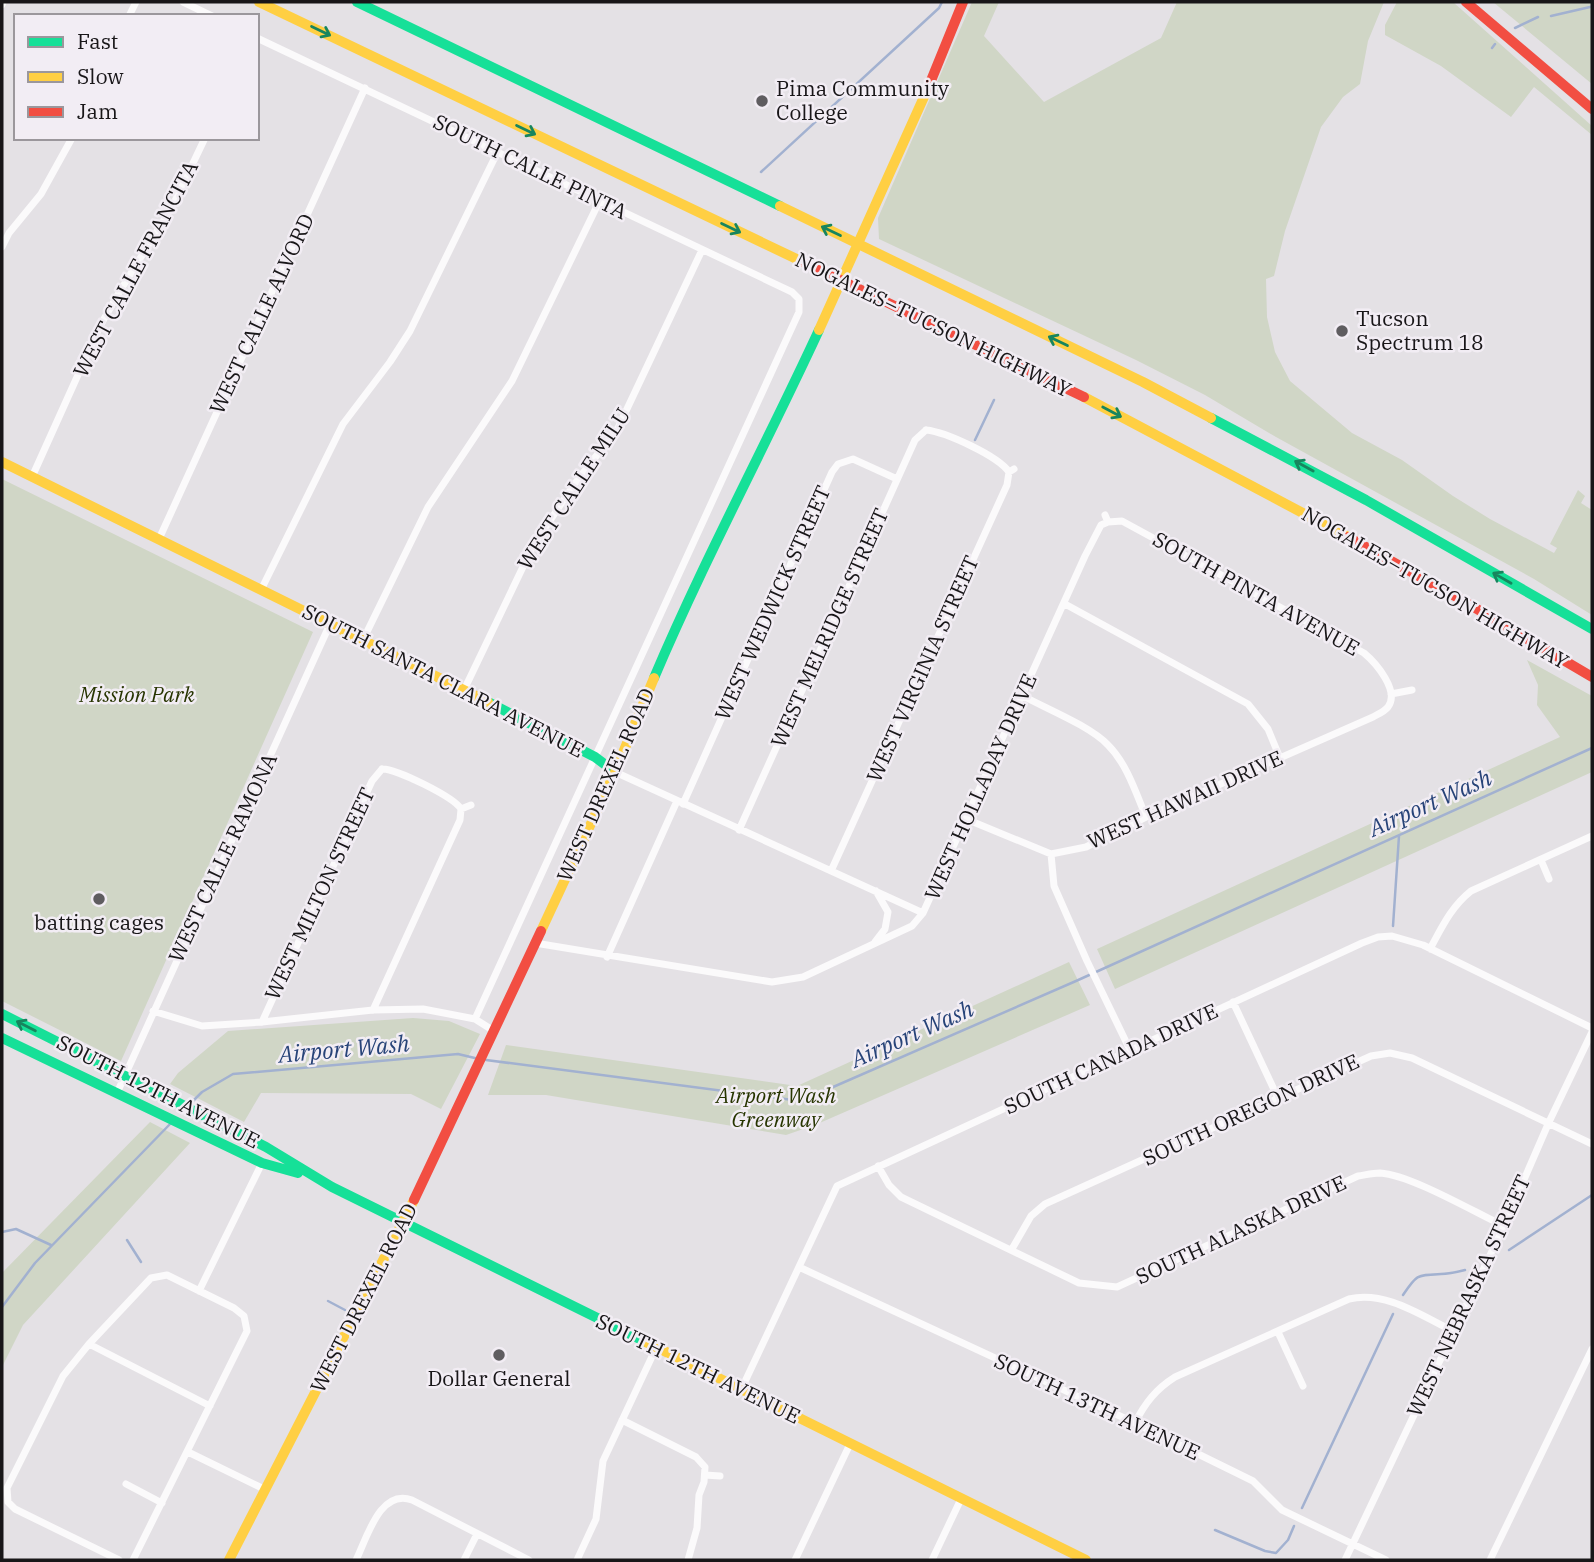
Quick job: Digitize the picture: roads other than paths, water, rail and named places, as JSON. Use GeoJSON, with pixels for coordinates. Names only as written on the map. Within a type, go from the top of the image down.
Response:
{"type":"FeatureCollection","features":[{"type":"Feature","properties":{"kind":"main road","name":"NOGALES–TUCSON HIGHWAY"},"geometry":{"type":"LineString","coordinates":[[259,2],[1090,400],[1307,514],[1460,599],[1592,677]]}},
{"type":"Feature","properties":{"kind":"main road","name":"NOGALES–TUCSON HIGHWAY"},"geometry":{"type":"LineString","coordinates":[[357,2],[1143,382],[1366,500],[1592,629]]}},
{"type":"Feature","properties":{"kind":"main road","name":"WEST DREXEL ROAD"},"geometry":{"type":"LineString","coordinates":[[229,1560],[403,1223],[476,1072],[615,772],[681,614],[781,413],[871,218],[921,106],[963,2]]}},
{"type":"Feature","properties":{"kind":"main road"},"geometry":{"type":"LineString","coordinates":[[1466,2],[1592,109]]}},
{"type":"Feature","properties":{"kind":"main road","name":"SOUTH SANTA CLARA AVENUE"},"geometry":{"type":"LineString","coordinates":[[2,462],[464,690],[594,757],[615,772]]}},
{"type":"Feature","properties":{"kind":"main road","name":"SOUTH 12TH AVENUE"},"geometry":{"type":"LineString","coordinates":[[2,1014],[266,1147],[311,1176],[403,1223],[961,1499],[1071,1557],[1086,1560]]}},
{"type":"Feature","properties":{"kind":"main road","name":"SOUTH 12TH AVENUE"},"geometry":{"type":"LineString","coordinates":[[2,1038],[262,1163],[311,1176]]}},
{"type":"Feature","properties":{"kind":"street"},"geometry":{"type":"LineString","coordinates":[[183,2],[208,14]]}},
{"type":"Feature","properties":{"kind":"street","name":"SOUTH CALLE PINTA"},"geometry":{"type":"LineString","coordinates":[[259,39],[792,292],[799,299]]}},
{"type":"Feature","properties":{"kind":"street","name":"WEST CALLE ALVORD"},"geometry":{"type":"LineString","coordinates":[[159,539],[365,88]]}},
{"type":"Feature","properties":{"kind":"street"},"geometry":{"type":"LineString","coordinates":[[2,247],[9,233],[40,194],[71,140]]}},
{"type":"Feature","properties":{"kind":"street","name":"WEST CALLE FRANCITA"},"geometry":{"type":"LineString","coordinates":[[32,477],[100,326],[173,205],[204,140]]}},
{"type":"Feature","properties":{"kind":"street"},"geometry":{"type":"LineString","coordinates":[[261,590],[343,424],[410,331],[498,151]]}},
{"type":"Feature","properties":{"kind":"street"},"geometry":{"type":"LineString","coordinates":[[363,640],[428,506],[512,381],[600,200]]}},
{"type":"Feature","properties":{"kind":"street","name":"WEST CALLE MILU"},"geometry":{"type":"LineString","coordinates":[[464,690],[533,546],[573,486],[618,428],[702,250]]}},
{"type":"Feature","properties":{"kind":"street","name":"WEST DREXEL ROAD"},"geometry":{"type":"LineString","coordinates":[[475,1019],[799,312],[799,299]]}},
{"type":"Feature","properties":{"kind":"street","name":"WEST VIRGINIA STREET"},"geometry":{"type":"LineString","coordinates":[[831,871],[1012,471],[1000,461],[925,426]]}},
{"type":"Feature","properties":{"kind":"street","name":"WEST MELRIDGE STREET"},"geometry":{"type":"LineString","coordinates":[[739,830],[915,440],[925,426]]}},
{"type":"Feature","properties":{"kind":"street"},"geometry":{"type":"LineString","coordinates":[[841,450],[844,460],[853,458],[898,479]]}},
{"type":"Feature","properties":{"kind":"street","name":"WEST WEDWICK STREET"},"geometry":{"type":"LineString","coordinates":[[607,957],[832,472],[844,460]]}},
{"type":"Feature","properties":{"kind":"street","name":"WEST HOLLADAY DRIVE"},"geometry":{"type":"LineString","coordinates":[[534,943],[772,982],[803,977],[905,930],[923,913],[1097,532],[1107,518]]}},
{"type":"Feature","properties":{"kind":"street","name":"SOUTH PINTA AVENUE"},"geometry":{"type":"LineString","coordinates":[[1107,518],[1122,521],[1364,653],[1385,679],[1391,695]]}},
{"type":"Feature","properties":{"kind":"street"},"geometry":{"type":"LineString","coordinates":[[1065,604],[1248,704],[1268,729],[1280,758]]}},
{"type":"Feature","properties":{"kind":"street","name":"WEST CALLE RAMONA"},"geometry":{"type":"LineString","coordinates":[[117,1093],[330,624]]}},
{"type":"Feature","properties":{"kind":"street"},"geometry":{"type":"LineString","coordinates":[[1391,695],[1412,690]]}},
{"type":"Feature","properties":{"kind":"street","name":"WEST HAWAII DRIVE"},"geometry":{"type":"LineString","coordinates":[[1051,854],[1086,847],[1146,817],[1383,712],[1389,706],[1391,695]]}},
{"type":"Feature","properties":{"kind":"street"},"geometry":{"type":"LineString","coordinates":[[1023,696],[1095,734],[1108,744],[1125,770],[1146,817]]}},
{"type":"Feature","properties":{"kind":"street"},"geometry":{"type":"LineString","coordinates":[[373,1010],[460,820],[461,809],[453,800],[390,769],[382,769],[379,760]]}},
{"type":"Feature","properties":{"kind":"street","name":"WEST MILTON STREET"},"geometry":{"type":"LineString","coordinates":[[262,1022],[375,775],[382,769]]}},
{"type":"Feature","properties":{"kind":"street","name":"SOUTH SANTA CLARA AVENUE"},"geometry":{"type":"LineString","coordinates":[[615,772],[923,913]]}},
{"type":"Feature","properties":{"kind":"street"},"geometry":{"type":"LineString","coordinates":[[461,809],[471,804]]}},
{"type":"Feature","properties":{"kind":"street"},"geometry":{"type":"LineString","coordinates":[[966,819],[1051,854],[1055,886],[1130,1050]]}},
{"type":"Feature","properties":{"kind":"street"},"geometry":{"type":"LineString","coordinates":[[1430,949],[1450,912],[1458,901],[1471,891],[1592,836]]}},
{"type":"Feature","properties":{"kind":"street"},"geometry":{"type":"LineString","coordinates":[[1541,860],[1549,878]]}},
{"type":"Feature","properties":{"kind":"street"},"geometry":{"type":"LineString","coordinates":[[873,945],[885,929],[888,912],[876,891]]}},
{"type":"Feature","properties":{"kind":"street","name":"SOUTH CANADA DRIVE"},"geometry":{"type":"LineString","coordinates":[[741,1390],[836,1186],[1378,937],[1392,936],[1430,949],[1592,1030]]}},
{"type":"Feature","properties":{"kind":"street"},"geometry":{"type":"LineString","coordinates":[[1233,1002],[1278,1098]]}},
{"type":"Feature","properties":{"kind":"street"},"geometry":{"type":"LineString","coordinates":[[153,1011],[202,1026],[373,1010],[423,1009],[475,1019],[494,1031]]}},
{"type":"Feature","properties":{"kind":"street","name":"WEST NEBRASKA STREET"},"geometry":{"type":"LineString","coordinates":[[1345,1560],[1504,1226],[1592,1030]]}},
{"type":"Feature","properties":{"kind":"street","name":"SOUTH OREGON DRIVE"},"geometry":{"type":"LineString","coordinates":[[1012,1249],[1031,1216],[1045,1204],[1371,1056],[1390,1053],[1412,1058],[1592,1144]]}},
{"type":"Feature","properties":{"kind":"street"},"geometry":{"type":"LineString","coordinates":[[199,1291],[262,1163]]}},
{"type":"Feature","properties":{"kind":"street","name":"SOUTH ALASKA DRIVE"},"geometry":{"type":"LineString","coordinates":[[878,1166],[889,1185],[901,1197],[1079,1283],[1117,1287],[1358,1177],[1380,1173],[1405,1179],[1504,1226]]}},
{"type":"Feature","properties":{"kind":"street","name":"SOUTH 13TH AVENUE"},"geometry":{"type":"LineString","coordinates":[[799,1267],[1135,1423],[1253,1481],[1282,1510],[1386,1560]]}},
{"type":"Feature","properties":{"kind":"street"},"geometry":{"type":"LineString","coordinates":[[119,1560],[15,1508],[6,1498],[10,1479],[63,1376],[151,1278],[167,1275],[234,1308],[250,1323],[246,1336],[133,1560]]}},
{"type":"Feature","properties":{"kind":"street"},"geometry":{"type":"LineString","coordinates":[[1135,1423],[1145,1403],[1175,1377],[1349,1299],[1367,1296],[1393,1303],[1454,1331]]}},
{"type":"Feature","properties":{"kind":"street"},"geometry":{"type":"LineString","coordinates":[[1278,1332],[1303,1386]]}},
{"type":"Feature","properties":{"kind":"street"},"geometry":{"type":"LineString","coordinates":[[89,1344],[210,1406]]}},
{"type":"Feature","properties":{"kind":"street"},"geometry":{"type":"LineString","coordinates":[[578,1560],[596,1519],[603,1461],[656,1348]]}},
{"type":"Feature","properties":{"kind":"street"},"geometry":{"type":"LineString","coordinates":[[1490,1560],[1592,1349]]}},
{"type":"Feature","properties":{"kind":"street"},"geometry":{"type":"LineString","coordinates":[[622,1420],[696,1457],[705,1471],[720,1476]]}},
{"type":"Feature","properties":{"kind":"street"},"geometry":{"type":"LineString","coordinates":[[795,1560],[850,1444]]}},
{"type":"Feature","properties":{"kind":"street"},"geometry":{"type":"LineString","coordinates":[[188,1452],[266,1490]]}},
{"type":"Feature","properties":{"kind":"street"},"geometry":{"type":"LineString","coordinates":[[688,1560],[694,1545],[699,1495],[705,1471]]}},
{"type":"Feature","properties":{"kind":"street"},"geometry":{"type":"LineString","coordinates":[[126,1484],[162,1503]]}},
{"type":"Feature","properties":{"kind":"street"},"geometry":{"type":"LineString","coordinates":[[356,1560],[382,1508],[393,1496],[412,1500],[529,1560]]}},
{"type":"Feature","properties":{"kind":"street"},"geometry":{"type":"LineString","coordinates":[[932,1560],[961,1499]]}},
{"type":"Feature","properties":{"kind":"street"},"geometry":{"type":"LineString","coordinates":[[464,1560],[477,1534]]}},
{"type":"Feature","properties":{"kind":"waterway"},"geometry":{"type":"LineString","coordinates":[[761,172],[939,8],[942,2]]}},
{"type":"Feature","properties":{"kind":"waterway"},"geometry":{"type":"LineString","coordinates":[[1551,16],[1590,7]]}},
{"type":"Feature","properties":{"kind":"waterway"},"geometry":{"type":"LineString","coordinates":[[1515,28],[1538,17]]}},
{"type":"Feature","properties":{"kind":"waterway"},"geometry":{"type":"LineString","coordinates":[[1492,48],[1495,44]]}},
{"type":"Feature","properties":{"kind":"waterway"},"geometry":{"type":"LineString","coordinates":[[975,440],[994,400]]}},
{"type":"Feature","properties":{"kind":"waterway","name":"Airport Wash"},"geometry":{"type":"LineString","coordinates":[[486,1060],[801,1101],[1076,981],[1592,748]]}},
{"type":"Feature","properties":{"kind":"waterway"},"geometry":{"type":"LineString","coordinates":[[1393,926],[1399,836]]}},
{"type":"Feature","properties":{"kind":"waterway","name":"Airport Wash"},"geometry":{"type":"LineString","coordinates":[[189,1105],[202,1092],[233,1074],[458,1054],[479,1059]]}},
{"type":"Feature","properties":{"kind":"waterway","name":"Airport Wash"},"geometry":{"type":"LineString","coordinates":[[2,1307],[35,1263],[172,1122]]}},
{"type":"Feature","properties":{"kind":"waterway"},"geometry":{"type":"LineString","coordinates":[[1509,1250],[1592,1195]]}},
{"type":"Feature","properties":{"kind":"waterway"},"geometry":{"type":"LineString","coordinates":[[2,1232],[16,1229],[51,1245]]}},
{"type":"Feature","properties":{"kind":"waterway"},"geometry":{"type":"LineString","coordinates":[[127,1240],[141,1262]]}},
{"type":"Feature","properties":{"kind":"waterway"},"geometry":{"type":"LineString","coordinates":[[1403,1295],[1418,1277],[1465,1270]]}},
{"type":"Feature","properties":{"kind":"waterway"},"geometry":{"type":"LineString","coordinates":[[328,1301],[345,1310]]}},
{"type":"Feature","properties":{"kind":"waterway"},"geometry":{"type":"LineString","coordinates":[[1302,1508],[1393,1314]]}},
{"type":"Feature","properties":{"kind":"waterway"},"geometry":{"type":"LineString","coordinates":[[1215,1530],[1276,1553],[1288,1540],[1294,1526]]}},
{"type":"Feature","properties":{"kind":"place","name":"Pima Community College"},"geometry":{"type":"Point","coordinates":[762,101]}},
{"type":"Feature","properties":{"kind":"place","name":"Tucson Spectrum 18"},"geometry":{"type":"Point","coordinates":[1342,331]}},
{"type":"Feature","properties":{"kind":"place","name":"batting cages"},"geometry":{"type":"Point","coordinates":[99,899]}},
{"type":"Feature","properties":{"kind":"place","name":"Dollar General"},"geometry":{"type":"Point","coordinates":[499,1355]}},
{"type":"Feature","properties":{"kind":"park label","name":"Mission Park"},"geometry":{"type":"Point","coordinates":[137,695]}},
{"type":"Feature","properties":{"kind":"park label","name":"Airport Wash Greenway"},"geometry":{"type":"Point","coordinates":[776,1108]}}]}
